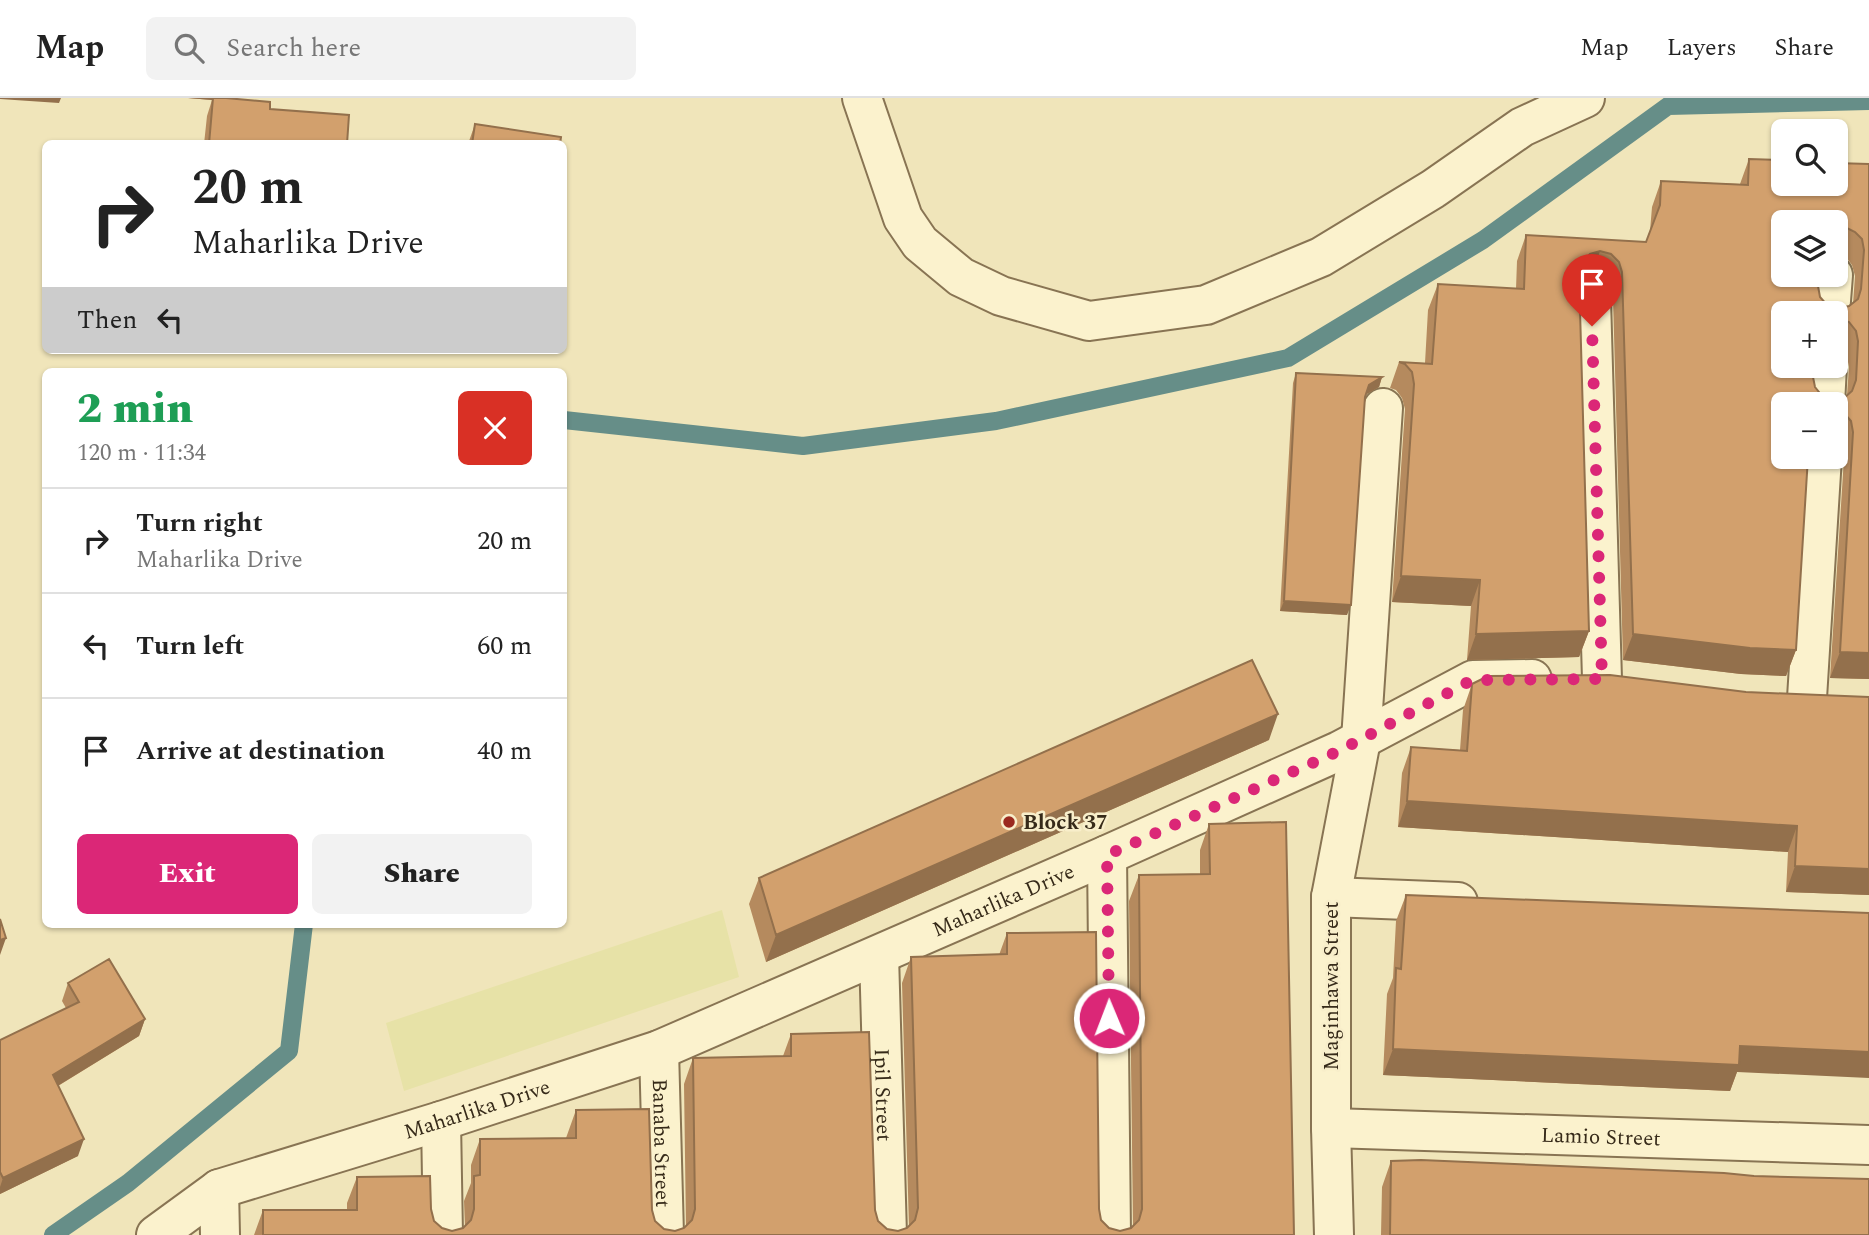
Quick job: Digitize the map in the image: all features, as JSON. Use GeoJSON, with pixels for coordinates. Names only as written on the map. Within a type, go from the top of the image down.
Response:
{"type":"FeatureCollection","features":[{"type":"Feature","properties":{"kind":"street"},"geometry":{"type":"LineString","coordinates":[[862,98],[903,218],[920,243],[961,277],[1002,296],[1089,321],[1206,306],[1321,257],[1433,190],[1522,127],[1585,98]]}},
{"type":"Feature","properties":{"kind":"street","name":"Maharlika Drive"},"geometry":{"type":"LineString","coordinates":[[156,1235],[219,1189],[659,1050],[1107,855],[1361,740],[1472,680],[1616,681],[1591,299]]}},
{"type":"Feature","properties":{"kind":"street","name":"Maginhawa Street"},"geometry":{"type":"LineString","coordinates":[[1334,1235],[1331,897],[1361,740],[1383,408]]}},
{"type":"Feature","properties":{"kind":"street"},"geometry":{"type":"LineString","coordinates":[[1766,697],[1826,699],[1822,469]]}},
{"type":"Feature","properties":{"kind":"street"},"geometry":{"type":"LineString","coordinates":[[1107,855],[1111,1235]]}},
{"type":"Feature","properties":{"kind":"street"},"geometry":{"type":"LineString","coordinates":[[1331,897],[1496,903]]}},
{"type":"Feature","properties":{"kind":"street","name":"Ipil Street"},"geometry":{"type":"LineString","coordinates":[[879,955],[887,1235]]}},
{"type":"Feature","properties":{"kind":"street","name":"Banaba Street"},"geometry":{"type":"LineString","coordinates":[[659,1050],[664,1235]]}},
{"type":"Feature","properties":{"kind":"street"},"geometry":{"type":"LineString","coordinates":[[441,1121],[443,1235]]}},
{"type":"Feature","properties":{"kind":"street","name":"Lamio Street"},"geometry":{"type":"LineString","coordinates":[[1331,1128],[1869,1145]]}},
{"type":"Feature","properties":{"kind":"street"},"geometry":{"type":"LineString","coordinates":[[219,1189],[220,1235]]}},
{"type":"Feature","properties":{"kind":"shaded area"},"geometry":{"type":"Polygon","coordinates":[[[722,910],[739,977],[404,1091],[386,1023],[722,910]]]}},
{"type":"Feature","properties":{"kind":"building"},"geometry":{"type":"Polygon","coordinates":[[[213,98],[270,102],[270,109],[349,115],[347,140],[209,140],[213,98]]]}},
{"type":"Feature","properties":{"kind":"building"},"geometry":{"type":"Polygon","coordinates":[[[475,124],[561,137],[561,140],[473,140],[475,124]]]}},
{"type":"Feature","properties":{"kind":"building"},"geometry":{"type":"Polygon","coordinates":[[[1749,159],[1771,160],[1771,196],[1848,196],[1848,163],[1869,164],[1869,653],[1840,652],[1853,432],[1848,418],[1848,394],[1856,380],[1858,341],[1856,331],[1848,322],[1848,306],[1858,299],[1861,289],[1864,250],[1862,239],[1848,228],[1848,210],[1771,210],[1771,287],[1818,287],[1824,301],[1771,301],[1771,378],[1813,378],[1819,392],[1771,392],[1771,469],[1807,469],[1796,650],[1750,648],[1633,634],[1622,272],[1619,262],[1611,254],[1600,251],[1590,254],[1582,262],[1579,274],[1589,631],[1476,634],[1480,580],[1401,576],[1414,384],[1412,372],[1399,362],[1432,364],[1438,284],[1524,289],[1526,235],[1646,242],[1660,205],[1661,181],[1748,185],[1749,159]]]}},
{"type":"Feature","properties":{"kind":"building"},"geometry":{"type":"Polygon","coordinates":[[[1296,373],[1382,377],[1369,385],[1365,397],[1351,605],[1284,601],[1296,373]]]}},
{"type":"Feature","properties":{"kind":"building","name":"Block 37"},"geometry":{"type":"Polygon","coordinates":[[[1252,660],[1278,714],[776,935],[759,878],[1252,660]]]}},
{"type":"Feature","properties":{"kind":"building"},"geometry":{"type":"Polygon","coordinates":[[[1610,675],[1746,692],[1869,697],[1869,869],[1795,866],[1797,826],[1407,801],[1411,747],[1467,751],[1472,684],[1488,676],[1610,675]]]}},
{"type":"Feature","properties":{"kind":"building"},"geometry":{"type":"Polygon","coordinates":[[[1286,822],[1294,1235],[263,1235],[263,1210],[357,1210],[357,1177],[430,1176],[434,1221],[442,1228],[452,1231],[463,1228],[471,1220],[474,1209],[474,1176],[480,1175],[480,1139],[576,1138],[576,1110],[649,1109],[652,1210],[655,1221],[664,1229],[675,1231],[684,1228],[692,1220],[695,1209],[693,1058],[791,1056],[791,1034],[869,1032],[875,1210],[878,1221],[887,1229],[898,1231],[907,1228],[915,1220],[918,1208],[911,957],[1007,954],[1007,933],[1096,932],[1099,1209],[1101,1220],[1109,1228],[1120,1231],[1131,1228],[1139,1220],[1142,1209],[1139,875],[1210,874],[1209,824],[1286,822]]]}},
{"type":"Feature","properties":{"kind":"building"},"geometry":{"type":"Polygon","coordinates":[[[1406,895],[1869,913],[1869,1052],[1740,1046],[1739,1065],[1393,1049],[1396,968],[1401,969],[1406,895]]]}},
{"type":"Feature","properties":{"kind":"building"},"geometry":{"type":"Polygon","coordinates":[[[0,919],[6,938],[0,940],[0,919]]]}},
{"type":"Feature","properties":{"kind":"building"},"geometry":{"type":"Polygon","coordinates":[[[109,959],[145,1019],[53,1075],[84,1139],[3,1178],[0,1172],[0,1040],[79,1002],[68,983],[109,959]]]}},
{"type":"Feature","properties":{"kind":"building"},"geometry":{"type":"Polygon","coordinates":[[[1421,1160],[1869,1179],[1869,1235],[1390,1235],[1391,1161],[1421,1160]]]}},
{"type":"Feature","properties":{"kind":"waterway"},"geometry":{"type":"LineString","coordinates":[[567,420],[803,446],[996,421],[1288,358],[1483,240],[1668,106],[1869,101]]}},
{"type":"Feature","properties":{"kind":"waterway"},"geometry":{"type":"LineString","coordinates":[[53,1235],[128,1183],[289,1051],[304,928]]}},
{"type":"Feature","properties":{"kind":"place","name":"Block 37"},"geometry":{"type":"Point","coordinates":[1009,822]}},
{"type":"Feature","properties":{"kind":"route"},"geometry":{"type":"LineString","coordinates":[[1109,1018],[1107,855],[1339,751],[1472,680],[1602,679],[1592,326]]}}]}
